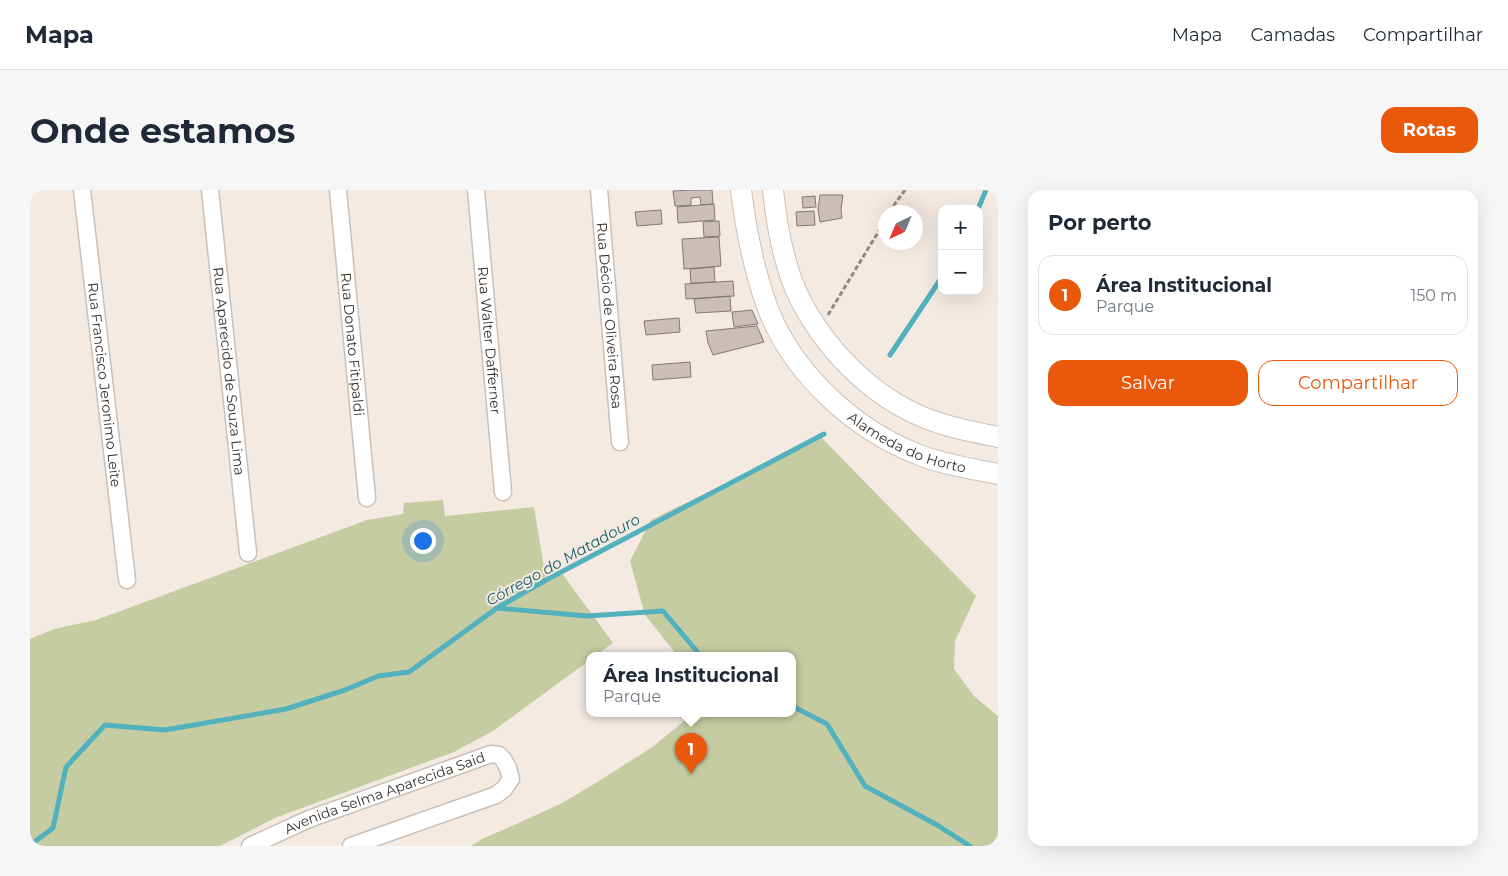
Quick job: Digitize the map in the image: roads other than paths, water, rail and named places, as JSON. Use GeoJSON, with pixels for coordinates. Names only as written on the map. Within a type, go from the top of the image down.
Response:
{"type":"FeatureCollection","features":[{"type":"Feature","properties":{"kind":"main road","name":"Alameda do Horto"},"geometry":{"type":"LineString","coordinates":[[742,190],[745,220],[760,286],[769,310],[792,353],[824,394],[850,416],[917,455],[998,474]]}},
{"type":"Feature","properties":{"kind":"main road","name":"Alameda do Horto"},"geometry":{"type":"LineString","coordinates":[[773,190],[776,221],[789,272],[802,303],[846,366],[884,396],[910,411],[938,423],[998,437]]}},
{"type":"Feature","properties":{"kind":"street","name":"Rua Francisco Jeronimo Leite"},"geometry":{"type":"LineString","coordinates":[[82,190],[127,580]]}},
{"type":"Feature","properties":{"kind":"street","name":"Rua Aparecido de Souza Lima"},"geometry":{"type":"LineString","coordinates":[[210,190],[248,553]]}},
{"type":"Feature","properties":{"kind":"street","name":"Rua Donato Fitipaldi"},"geometry":{"type":"LineString","coordinates":[[338,190],[367,498]]}},
{"type":"Feature","properties":{"kind":"street","name":"Rua Walter Dafferner"},"geometry":{"type":"LineString","coordinates":[[476,190],[503,492]]}},
{"type":"Feature","properties":{"kind":"street","name":"Rua Décio de Oliveira Rosa"},"geometry":{"type":"LineString","coordinates":[[600,190],[620,442]]}},
{"type":"Feature","properties":{"kind":"street","name":"Avenida Selma Aparecida Said"},"geometry":{"type":"LineString","coordinates":[[250,846],[309,819],[491,754],[499,755],[503,759],[511,779],[504,789],[496,795],[351,846]]}},
{"type":"Feature","properties":{"kind":"waterway","name":"Córrego do Matadouro"},"geometry":{"type":"LineString","coordinates":[[980,205],[986,190]]}},
{"type":"Feature","properties":{"kind":"waterway","name":"Córrego do Matadouro"},"geometry":{"type":"LineString","coordinates":[[890,355],[938,283]]}},
{"type":"Feature","properties":{"kind":"waterway","name":"Córrego do Matadouro"},"geometry":{"type":"LineString","coordinates":[[30,845],[53,828],[66,767],[105,725],[165,730],[286,709],[345,690],[378,676],[409,672],[497,608],[546,580],[824,434]]}},
{"type":"Feature","properties":{"kind":"waterway"},"geometry":{"type":"LineString","coordinates":[[497,608],[587,616],[663,611],[697,652]]}},
{"type":"Feature","properties":{"kind":"waterway"},"geometry":{"type":"LineString","coordinates":[[796,708],[827,724],[865,786],[937,825],[970,846]]}},
{"type":"Feature","properties":{"kind":"place","name":"Área Institucional"},"geometry":{"type":"Point","coordinates":[691,774]}}]}
